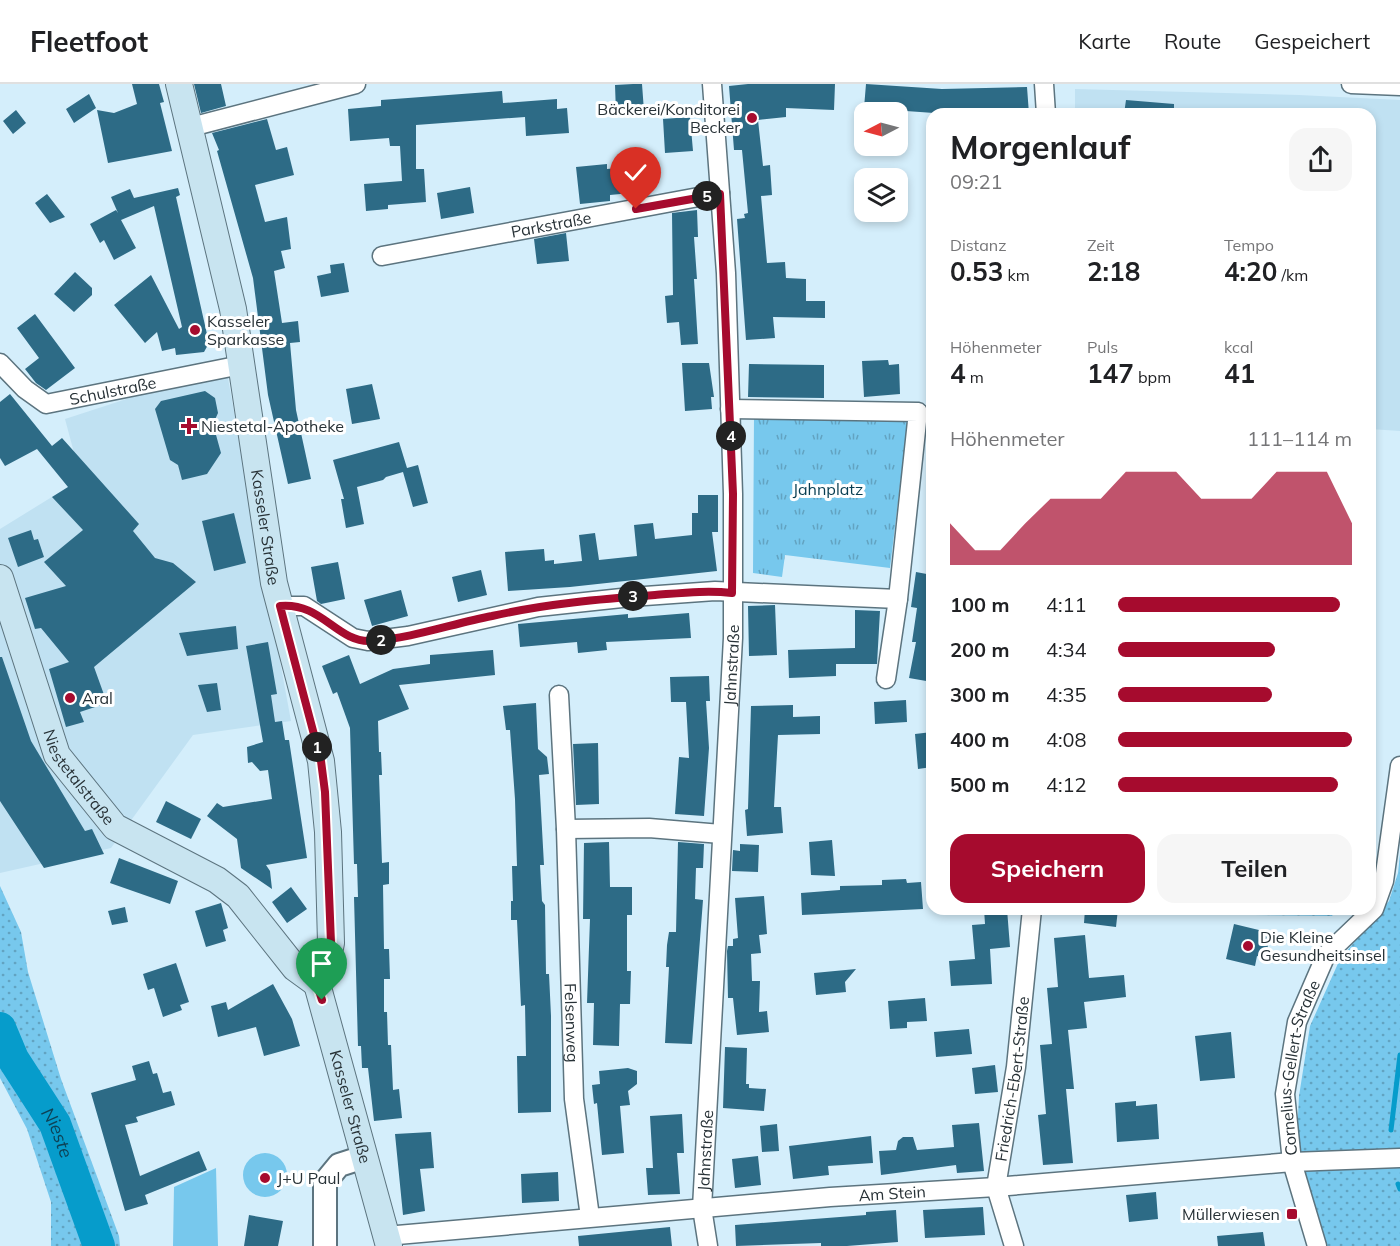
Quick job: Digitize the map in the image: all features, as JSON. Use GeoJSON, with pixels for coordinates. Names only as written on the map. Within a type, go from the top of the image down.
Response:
{"type":"FeatureCollection","features":[{"type":"Feature","properties":{"kind":"main road","name":"Kasseler Straße"},"geometry":{"type":"LineString","coordinates":[[180,84],[233,309],[257,476],[280,606],[321,761],[325,792],[331,943],[325,971],[317,984],[387,1241]]}},
{"type":"Feature","properties":{"kind":"main road","name":"Niestetalstraße"},"geometry":{"type":"LineString","coordinates":[[0,578],[57,755],[115,827],[217,880],[238,896],[295,968],[317,984]]}},
{"type":"Feature","properties":{"kind":"street"},"geometry":{"type":"LineString","coordinates":[[191,127],[356,84]]}},
{"type":"Feature","properties":{"kind":"street","name":"Jahnstraße"},"geometry":{"type":"LineString","coordinates":[[708,1246],[702,1208],[733,638],[730,409],[720,194],[712,84]]}},
{"type":"Feature","properties":{"kind":"street"},"geometry":{"type":"LineString","coordinates":[[1044,84],[1046,108]]}},
{"type":"Feature","properties":{"kind":"street"},"geometry":{"type":"LineString","coordinates":[[1351,84],[1400,86]]}},
{"type":"Feature","properties":{"kind":"street","name":"Parkstraße"},"geometry":{"type":"LineString","coordinates":[[382,256],[720,194]]}},
{"type":"Feature","properties":{"kind":"street","name":"Schulstraße"},"geometry":{"type":"LineString","coordinates":[[0,363],[25,389],[46,404],[242,365]]}},
{"type":"Feature","properties":{"kind":"street"},"geometry":{"type":"LineString","coordinates":[[730,409],[918,412],[898,599],[886,679]]}},
{"type":"Feature","properties":{"kind":"street"},"geometry":{"type":"LineString","coordinates":[[280,606],[304,606],[354,638],[368,641],[408,636],[538,607],[662,594],[715,591],[898,599]]}},
{"type":"Feature","properties":{"kind":"street","name":"Felsenweg"},"geometry":{"type":"LineString","coordinates":[[559,695],[566,829],[574,1099],[590,1217]]}},
{"type":"Feature","properties":{"kind":"street","name":"Cornelius-Gellert-Straße"},"geometry":{"type":"LineString","coordinates":[[1376,903],[1384,881],[1400,766]]}},
{"type":"Feature","properties":{"kind":"street"},"geometry":{"type":"LineString","coordinates":[[566,829],[649,828],[721,834]]}},
{"type":"Feature","properties":{"kind":"street","name":"Friedrich-Ebert-Straße"},"geometry":{"type":"LineString","coordinates":[[1014,1246],[996,1187],[1016,1067],[1031,915]]}},
{"type":"Feature","properties":{"kind":"street","name":"Cornelius-Gellert-Straße"},"geometry":{"type":"LineString","coordinates":[[1317,1246],[1292,1162],[1285,1094],[1297,1022],[1326,955],[1368,915]]}},
{"type":"Feature","properties":{"kind":"street"},"geometry":{"type":"LineString","coordinates":[[325,1246],[325,1182],[339,1165],[364,1157]]}},
{"type":"Feature","properties":{"kind":"street","name":"Am Stein"},"geometry":{"type":"LineString","coordinates":[[387,1241],[590,1217],[996,1187],[1292,1162],[1400,1158]]}},
{"type":"Feature","properties":{"kind":"shaded area"},"geometry":{"type":"Polygon","coordinates":[[[1075,89],[1400,100],[1400,431],[1376,429],[1376,108],[1075,108],[1075,89]]]}},
{"type":"Feature","properties":{"kind":"shaded area"},"geometry":{"type":"Polygon","coordinates":[[[227,373],[291,721],[193,735],[111,848],[0,873],[0,529],[81,479],[65,419],[145,393],[227,373]]]}},
{"type":"Feature","properties":{"kind":"green space","name":"Jahnplatz"},"geometry":{"type":"Polygon","coordinates":[[[754,416],[908,420],[890,568],[785,555],[782,577],[753,573],[754,416]]]}},
{"type":"Feature","properties":{"kind":"green space"},"geometry":{"type":"Polygon","coordinates":[[[1400,854],[1400,1246],[1327,1246],[1310,1206],[1296,1155],[1299,1096],[1310,1026],[1340,959],[1389,901],[1398,873],[1400,854]]]}},
{"type":"Feature","properties":{"kind":"green space"},"geometry":{"type":"Polygon","coordinates":[[[0,886],[21,932],[28,972],[61,1079],[119,1236],[120,1246],[51,1246],[51,1202],[27,1129],[0,1078],[0,886]]]}},
{"type":"Feature","properties":{"kind":"green space"},"geometry":{"type":"Polygon","coordinates":[[[1258,915],[1333,915],[1332,916],[1258,915]]]}},
{"type":"Feature","properties":{"kind":"green space","name":"J+U Paul"},"geometry":{"type":"Polygon","coordinates":[[[265,1153],[280,1160],[287,1175],[280,1190],[265,1197],[250,1190],[243,1175],[250,1160],[265,1153]]]}},
{"type":"Feature","properties":{"kind":"green space"},"geometry":{"type":"Polygon","coordinates":[[[216,1168],[218,1246],[173,1246],[174,1187],[216,1168]]]}},
{"type":"Feature","properties":{"kind":"building"},"geometry":{"type":"Polygon","coordinates":[[[132,84],[159,84],[164,102],[160,103],[172,151],[108,163],[97,110],[114,113],[137,104],[132,84]]]}},
{"type":"Feature","properties":{"kind":"building"},"geometry":{"type":"Polygon","coordinates":[[[194,84],[221,84],[226,106],[201,113],[194,84]]]}},
{"type":"Feature","properties":{"kind":"building"},"geometry":{"type":"Polygon","coordinates":[[[642,84],[644,111],[616,113],[615,85],[642,84]]]}},
{"type":"Feature","properties":{"kind":"building"},"geometry":{"type":"Polygon","coordinates":[[[835,84],[834,110],[786,108],[786,117],[758,120],[763,166],[770,165],[772,195],[761,196],[767,263],[785,262],[786,278],[806,279],[806,301],[825,301],[825,318],[773,317],[775,338],[746,340],[737,219],[745,218],[744,214],[748,213],[742,150],[734,150],[729,86],[835,84]]]}},
{"type":"Feature","properties":{"kind":"building"},"geometry":{"type":"Polygon","coordinates":[[[866,84],[942,89],[1027,87],[1029,108],[926,108],[926,112],[908,111],[908,102],[864,102],[866,84]]]}},
{"type":"Feature","properties":{"kind":"building"},"geometry":{"type":"Polygon","coordinates":[[[502,91],[503,103],[557,99],[557,109],[567,108],[569,133],[526,136],[525,117],[416,125],[416,169],[424,169],[426,202],[388,205],[388,209],[366,211],[364,184],[402,181],[400,146],[390,146],[389,138],[350,141],[348,109],[381,106],[381,100],[502,91]]]}},
{"type":"Feature","properties":{"kind":"building"},"geometry":{"type":"Polygon","coordinates":[[[89,94],[96,108],[74,123],[66,109],[89,94]]]}},
{"type":"Feature","properties":{"kind":"building"},"geometry":{"type":"Polygon","coordinates":[[[1126,100],[1174,104],[1174,108],[1125,108],[1126,100]]]}},
{"type":"Feature","properties":{"kind":"building"},"geometry":{"type":"Polygon","coordinates":[[[16,110],[26,123],[13,134],[3,121],[16,110]]]}},
{"type":"Feature","properties":{"kind":"building"},"geometry":{"type":"Polygon","coordinates":[[[690,117],[693,151],[665,153],[663,119],[690,117]]]}},
{"type":"Feature","properties":{"kind":"building"},"geometry":{"type":"Polygon","coordinates":[[[267,119],[276,150],[287,147],[294,175],[255,185],[265,222],[287,217],[291,249],[281,251],[285,268],[274,271],[282,323],[298,321],[300,342],[290,343],[296,410],[311,479],[288,484],[268,395],[253,278],[217,151],[219,150],[212,133],[267,119]]]}},
{"type":"Feature","properties":{"kind":"building"},"geometry":{"type":"Polygon","coordinates":[[[607,164],[607,169],[649,165],[651,191],[610,195],[610,201],[580,204],[576,167],[607,164]]]}},
{"type":"Feature","properties":{"kind":"building"},"geometry":{"type":"Polygon","coordinates":[[[470,187],[474,213],[441,219],[437,193],[470,187]]]}},
{"type":"Feature","properties":{"kind":"building"},"geometry":{"type":"Polygon","coordinates":[[[178,188],[180,195],[176,197],[209,343],[204,352],[176,355],[175,348],[162,351],[157,332],[145,343],[114,305],[151,275],[179,329],[182,327],[154,206],[121,220],[136,248],[114,260],[104,240],[100,243],[90,224],[116,210],[118,213],[111,197],[130,189],[134,198],[178,188]]]}},
{"type":"Feature","properties":{"kind":"building"},"geometry":{"type":"Polygon","coordinates":[[[47,194],[65,217],[50,223],[35,203],[47,194]]]}},
{"type":"Feature","properties":{"kind":"building"},"geometry":{"type":"Polygon","coordinates":[[[697,210],[698,237],[694,237],[697,279],[694,279],[698,344],[681,345],[679,322],[667,323],[665,296],[673,295],[672,213],[697,210]]]}},
{"type":"Feature","properties":{"kind":"building"},"geometry":{"type":"Polygon","coordinates":[[[566,233],[569,261],[537,264],[534,239],[566,233]]]}},
{"type":"Feature","properties":{"kind":"building"},"geometry":{"type":"Polygon","coordinates":[[[344,263],[349,292],[321,297],[317,276],[331,273],[330,265],[344,263]]]}},
{"type":"Feature","properties":{"kind":"building"},"geometry":{"type":"Polygon","coordinates":[[[75,272],[92,288],[92,295],[74,312],[54,294],[75,272]]]}},
{"type":"Feature","properties":{"kind":"building"},"geometry":{"type":"Polygon","coordinates":[[[35,314],[75,368],[46,390],[36,383],[25,369],[39,358],[17,328],[35,314]]]}},
{"type":"Feature","properties":{"kind":"building"},"geometry":{"type":"Polygon","coordinates":[[[888,360],[889,365],[899,364],[900,394],[864,397],[862,361],[888,360]]]}},
{"type":"Feature","properties":{"kind":"building"},"geometry":{"type":"Polygon","coordinates":[[[682,363],[709,363],[714,397],[711,397],[712,409],[685,411],[682,363]]]}},
{"type":"Feature","properties":{"kind":"building"},"geometry":{"type":"Polygon","coordinates":[[[749,364],[824,365],[824,398],[748,397],[749,364]]]}},
{"type":"Feature","properties":{"kind":"building"},"geometry":{"type":"Polygon","coordinates":[[[372,384],[380,419],[352,424],[346,389],[372,384]]]}},
{"type":"Feature","properties":{"kind":"building"},"geometry":{"type":"Polygon","coordinates":[[[205,391],[215,398],[218,413],[213,424],[221,453],[207,474],[182,480],[178,465],[170,460],[155,409],[161,401],[205,391]]]}},
{"type":"Feature","properties":{"kind":"building"},"geometry":{"type":"Polygon","coordinates":[[[10,394],[52,446],[62,438],[139,524],[133,531],[155,558],[173,563],[196,582],[94,667],[107,703],[80,712],[84,722],[66,727],[49,669],[69,662],[41,628],[35,629],[25,598],[66,586],[44,562],[83,530],[52,497],[68,487],[37,449],[5,466],[0,458],[0,402],[10,394]]]}},
{"type":"Feature","properties":{"kind":"building"},"geometry":{"type":"Polygon","coordinates":[[[399,442],[407,468],[418,465],[428,503],[413,507],[403,472],[386,477],[383,480],[357,487],[364,524],[346,528],[341,499],[344,499],[333,460],[399,442]]]}},
{"type":"Feature","properties":{"kind":"building"},"geometry":{"type":"Polygon","coordinates":[[[698,495],[718,495],[718,532],[712,532],[717,571],[570,587],[508,591],[505,552],[544,549],[545,561],[554,560],[554,564],[582,561],[579,535],[595,533],[599,560],[637,556],[634,525],[653,523],[655,539],[692,535],[692,513],[698,513],[698,495]]]}},
{"type":"Feature","properties":{"kind":"building"},"geometry":{"type":"Polygon","coordinates":[[[234,513],[246,563],[214,571],[202,521],[234,513]]]}},
{"type":"Feature","properties":{"kind":"building"},"geometry":{"type":"Polygon","coordinates":[[[31,530],[34,540],[38,539],[44,557],[18,567],[8,538],[31,530]]]}},
{"type":"Feature","properties":{"kind":"building"},"geometry":{"type":"Polygon","coordinates":[[[338,562],[345,599],[321,604],[317,601],[311,567],[338,562]]]}},
{"type":"Feature","properties":{"kind":"building"},"geometry":{"type":"Polygon","coordinates":[[[481,570],[487,595],[458,602],[452,577],[481,570]]]}},
{"type":"Feature","properties":{"kind":"building"},"geometry":{"type":"Polygon","coordinates":[[[916,572],[926,574],[926,681],[909,678],[916,642],[912,642],[917,608],[911,607],[916,572]]]}},
{"type":"Feature","properties":{"kind":"building"},"geometry":{"type":"Polygon","coordinates":[[[401,590],[408,616],[372,626],[364,600],[401,590]]]}},
{"type":"Feature","properties":{"kind":"building"},"geometry":{"type":"Polygon","coordinates":[[[775,605],[777,655],[749,656],[748,606],[775,605]]]}},
{"type":"Feature","properties":{"kind":"building"},"geometry":{"type":"Polygon","coordinates":[[[855,610],[880,611],[877,664],[836,664],[836,676],[789,678],[788,650],[855,648],[855,610]]]}},
{"type":"Feature","properties":{"kind":"building"},"geometry":{"type":"Polygon","coordinates":[[[689,613],[691,638],[606,642],[607,650],[578,653],[577,642],[520,647],[518,624],[628,614],[628,618],[689,613]]]}},
{"type":"Feature","properties":{"kind":"building"},"geometry":{"type":"Polygon","coordinates":[[[236,626],[238,649],[187,656],[179,633],[236,626]]]}},
{"type":"Feature","properties":{"kind":"building"},"geometry":{"type":"Polygon","coordinates":[[[268,642],[277,694],[271,695],[275,722],[282,721],[285,740],[289,740],[307,858],[266,865],[270,871],[272,889],[241,868],[237,839],[207,816],[217,803],[223,807],[272,799],[268,770],[260,771],[252,762],[248,763],[247,747],[263,742],[246,646],[268,642]]]}},
{"type":"Feature","properties":{"kind":"building"},"geometry":{"type":"Polygon","coordinates":[[[493,650],[495,675],[399,685],[409,709],[378,721],[382,775],[379,775],[382,863],[389,862],[389,884],[383,885],[384,949],[389,949],[390,979],[384,979],[384,1012],[387,1012],[388,1045],[391,1045],[393,1090],[399,1089],[402,1118],[374,1121],[368,1068],[362,1068],[361,1046],[358,1046],[354,897],[358,897],[357,864],[354,864],[350,728],[337,692],[333,694],[322,666],[349,655],[360,684],[393,669],[430,664],[430,655],[493,650]]]}},
{"type":"Feature","properties":{"kind":"building"},"geometry":{"type":"Polygon","coordinates":[[[0,657],[2,657],[31,741],[85,831],[92,829],[104,854],[44,868],[0,801],[0,657]]]}},
{"type":"Feature","properties":{"kind":"building"},"geometry":{"type":"Polygon","coordinates":[[[709,676],[710,701],[706,701],[709,748],[704,816],[675,814],[679,757],[689,758],[686,702],[671,702],[670,677],[709,676]]]}},
{"type":"Feature","properties":{"kind":"building"},"geometry":{"type":"Polygon","coordinates":[[[217,683],[221,710],[207,712],[198,685],[217,683]]]}},
{"type":"Feature","properties":{"kind":"building"},"geometry":{"type":"Polygon","coordinates":[[[906,700],[907,722],[875,724],[874,702],[906,700]]]}},
{"type":"Feature","properties":{"kind":"building"},"geometry":{"type":"Polygon","coordinates":[[[536,703],[538,749],[547,757],[549,774],[539,775],[544,865],[540,865],[542,901],[545,905],[546,974],[549,974],[551,1016],[551,1112],[518,1113],[517,1056],[526,1056],[525,1005],[521,1006],[517,920],[511,920],[512,866],[517,866],[515,799],[510,730],[506,730],[503,706],[536,703]]]}},
{"type":"Feature","properties":{"kind":"building"},"geometry":{"type":"Polygon","coordinates":[[[793,705],[793,717],[820,716],[820,734],[778,735],[774,807],[781,807],[783,833],[747,836],[745,810],[748,809],[751,706],[793,705]]]}},
{"type":"Feature","properties":{"kind":"building"},"geometry":{"type":"Polygon","coordinates":[[[926,733],[926,768],[918,769],[915,734],[926,733]]]}},
{"type":"Feature","properties":{"kind":"building"},"geometry":{"type":"Polygon","coordinates":[[[598,743],[599,804],[576,805],[573,744],[598,743]]]}},
{"type":"Feature","properties":{"kind":"building"},"geometry":{"type":"Polygon","coordinates":[[[166,801],[201,819],[191,839],[156,822],[166,801]]]}},
{"type":"Feature","properties":{"kind":"building"},"geometry":{"type":"Polygon","coordinates":[[[832,840],[835,876],[811,875],[809,842],[832,840]]]}},
{"type":"Feature","properties":{"kind":"building"},"geometry":{"type":"Polygon","coordinates":[[[609,842],[610,887],[632,887],[632,915],[627,915],[627,971],[631,971],[630,1004],[620,1004],[619,1046],[593,1045],[594,1003],[587,1003],[590,919],[583,919],[584,843],[609,842]]]}},
{"type":"Feature","properties":{"kind":"building"},"geometry":{"type":"Polygon","coordinates":[[[678,842],[704,844],[703,868],[696,868],[695,899],[703,900],[692,1044],[665,1043],[669,967],[666,967],[667,945],[669,932],[676,932],[678,842]]]}},
{"type":"Feature","properties":{"kind":"building"},"geometry":{"type":"Polygon","coordinates":[[[740,844],[759,845],[758,872],[732,871],[733,850],[740,851],[740,844]]]}},
{"type":"Feature","properties":{"kind":"building"},"geometry":{"type":"Polygon","coordinates":[[[119,858],[178,881],[170,904],[110,883],[119,858]]]}},
{"type":"Feature","properties":{"kind":"building"},"geometry":{"type":"Polygon","coordinates":[[[906,879],[907,883],[921,882],[923,909],[802,915],[801,893],[840,890],[840,886],[882,885],[882,880],[906,879]]]}},
{"type":"Feature","properties":{"kind":"building"},"geometry":{"type":"Polygon","coordinates":[[[291,887],[307,909],[287,923],[272,902],[291,887]]]}},
{"type":"Feature","properties":{"kind":"building"},"geometry":{"type":"Polygon","coordinates":[[[764,896],[767,934],[759,935],[761,953],[751,954],[752,981],[760,981],[759,1012],[767,1011],[769,1032],[737,1035],[733,998],[728,998],[727,951],[728,946],[733,946],[733,939],[738,938],[735,898],[764,896]]]}},
{"type":"Feature","properties":{"kind":"building"},"geometry":{"type":"Polygon","coordinates":[[[221,903],[228,928],[223,930],[226,941],[206,947],[195,911],[221,903]]]}},
{"type":"Feature","properties":{"kind":"building"},"geometry":{"type":"Polygon","coordinates":[[[125,907],[128,922],[112,925],[108,911],[125,907]]]}},
{"type":"Feature","properties":{"kind":"building"},"geometry":{"type":"Polygon","coordinates":[[[984,915],[1007,915],[1010,947],[990,949],[992,984],[951,986],[949,961],[975,959],[972,925],[985,924],[984,915]]]}},
{"type":"Feature","properties":{"kind":"building"},"geometry":{"type":"Polygon","coordinates":[[[1085,915],[1117,915],[1116,927],[1084,923],[1085,915]]]}},
{"type":"Feature","properties":{"kind":"building","name":"Die Kleine Gesundheitsinsel"},"geometry":{"type":"Polygon","coordinates":[[[1234,924],[1263,931],[1262,935],[1270,937],[1265,958],[1257,956],[1255,966],[1226,959],[1234,924]]]}},
{"type":"Feature","properties":{"kind":"building"},"geometry":{"type":"Polygon","coordinates":[[[1085,935],[1089,978],[1124,975],[1126,997],[1084,1002],[1087,1028],[1068,1030],[1074,1089],[1066,1089],[1073,1163],[1043,1165],[1038,1115],[1046,1114],[1040,1045],[1052,1044],[1047,988],[1058,987],[1054,938],[1085,935]]]}},
{"type":"Feature","properties":{"kind":"building"},"geometry":{"type":"Polygon","coordinates":[[[176,963],[189,1002],[180,1005],[182,1010],[163,1017],[154,988],[148,990],[143,974],[176,963]]]}},
{"type":"Feature","properties":{"kind":"building"},"geometry":{"type":"Polygon","coordinates":[[[856,969],[845,982],[846,992],[816,995],[814,973],[856,969]]]}},
{"type":"Feature","properties":{"kind":"building"},"geometry":{"type":"Polygon","coordinates":[[[273,984],[292,1019],[300,1046],[264,1056],[256,1027],[218,1037],[211,1006],[226,1002],[228,1010],[273,984]]]}},
{"type":"Feature","properties":{"kind":"building"},"geometry":{"type":"Polygon","coordinates":[[[925,998],[927,1021],[907,1022],[907,1028],[890,1029],[888,1001],[925,998]]]}},
{"type":"Feature","properties":{"kind":"building"},"geometry":{"type":"Polygon","coordinates":[[[969,1029],[972,1054],[936,1057],[934,1032],[969,1029]]]}},
{"type":"Feature","properties":{"kind":"building"},"geometry":{"type":"Polygon","coordinates":[[[1231,1032],[1235,1078],[1200,1081],[1195,1036],[1231,1032]]]}},
{"type":"Feature","properties":{"kind":"building"},"geometry":{"type":"Polygon","coordinates":[[[725,1047],[747,1048],[746,1084],[749,1084],[749,1088],[766,1089],[764,1111],[723,1108],[725,1047]]]}},
{"type":"Feature","properties":{"kind":"building"},"geometry":{"type":"Polygon","coordinates":[[[149,1061],[153,1074],[157,1073],[163,1093],[171,1091],[175,1105],[136,1117],[138,1122],[125,1125],[140,1176],[199,1151],[207,1170],[145,1195],[148,1204],[125,1211],[91,1093],[136,1080],[132,1066],[149,1061]]]}},
{"type":"Feature","properties":{"kind":"building"},"geometry":{"type":"Polygon","coordinates":[[[995,1065],[998,1092],[975,1094],[972,1068],[995,1065]]]}},
{"type":"Feature","properties":{"kind":"building"},"geometry":{"type":"Polygon","coordinates":[[[628,1068],[637,1071],[637,1084],[628,1091],[630,1105],[620,1106],[624,1153],[602,1155],[597,1103],[594,1104],[592,1085],[600,1084],[599,1071],[628,1068]]]}},
{"type":"Feature","properties":{"kind":"building"},"geometry":{"type":"Polygon","coordinates":[[[1136,1101],[1136,1106],[1157,1104],[1159,1139],[1117,1142],[1115,1103],[1136,1101]]]}},
{"type":"Feature","properties":{"kind":"building"},"geometry":{"type":"Polygon","coordinates":[[[682,1114],[684,1153],[677,1153],[680,1194],[648,1195],[646,1168],[653,1168],[650,1116],[682,1114]]]}},
{"type":"Feature","properties":{"kind":"building"},"geometry":{"type":"Polygon","coordinates":[[[979,1123],[984,1171],[957,1173],[956,1165],[881,1175],[879,1151],[896,1150],[898,1141],[903,1137],[913,1137],[917,1150],[954,1147],[952,1125],[979,1123]]]}},
{"type":"Feature","properties":{"kind":"building"},"geometry":{"type":"Polygon","coordinates":[[[777,1124],[779,1151],[762,1152],[760,1126],[777,1124]]]}},
{"type":"Feature","properties":{"kind":"building"},"geometry":{"type":"Polygon","coordinates":[[[431,1132],[434,1168],[420,1169],[425,1211],[403,1215],[395,1134],[431,1132]]]}},
{"type":"Feature","properties":{"kind":"building"},"geometry":{"type":"Polygon","coordinates":[[[871,1136],[873,1163],[828,1166],[829,1175],[793,1179],[789,1146],[871,1136]]]}},
{"type":"Feature","properties":{"kind":"building"},"geometry":{"type":"Polygon","coordinates":[[[758,1156],[761,1185],[735,1188],[732,1159],[758,1156]]]}},
{"type":"Feature","properties":{"kind":"building"},"geometry":{"type":"Polygon","coordinates":[[[558,1172],[559,1201],[522,1203],[521,1174],[558,1172]]]}},
{"type":"Feature","properties":{"kind":"building"},"geometry":{"type":"Polygon","coordinates":[[[1156,1192],[1158,1219],[1129,1222],[1126,1195],[1156,1192]]]}},
{"type":"Feature","properties":{"kind":"building"},"geometry":{"type":"Polygon","coordinates":[[[983,1207],[985,1235],[925,1238],[923,1210],[983,1207]]]}},
{"type":"Feature","properties":{"kind":"building"},"geometry":{"type":"Polygon","coordinates":[[[896,1210],[898,1242],[847,1246],[821,1246],[821,1243],[736,1246],[735,1225],[866,1215],[866,1212],[896,1210]]]}},
{"type":"Feature","properties":{"kind":"building"},"geometry":{"type":"Polygon","coordinates":[[[249,1215],[283,1221],[278,1246],[244,1246],[249,1215]]]}},
{"type":"Feature","properties":{"kind":"building"},"geometry":{"type":"Polygon","coordinates":[[[670,1227],[672,1246],[579,1246],[578,1236],[670,1227]]]}},
{"type":"Feature","properties":{"kind":"building"},"geometry":{"type":"Polygon","coordinates":[[[1263,1232],[1265,1246],[1218,1246],[1217,1236],[1263,1232]]]}},
{"type":"Feature","properties":{"kind":"waterway","name":"Nieste"},"geometry":{"type":"LineString","coordinates":[[0,1028],[13,1059],[55,1124],[99,1246]]}},
{"type":"Feature","properties":{"kind":"waterway"},"geometry":{"type":"LineString","coordinates":[[1391,1130],[1400,1055]]}},
{"type":"Feature","properties":{"kind":"waterway"},"geometry":{"type":"LineString","coordinates":[[1398,1184],[1400,1189]]}},
{"type":"Feature","properties":{"kind":"place","name":"Bäckerei/Konditorei Becker"},"geometry":{"type":"Point","coordinates":[752,118]}},
{"type":"Feature","properties":{"kind":"place","name":"Kasseler Sparkasse"},"geometry":{"type":"Point","coordinates":[195,330]}},
{"type":"Feature","properties":{"kind":"place","name":"Niestetal-Apotheke"},"geometry":{"type":"Point","coordinates":[189,426]}},
{"type":"Feature","properties":{"kind":"place","name":"Aral"},"geometry":{"type":"Point","coordinates":[70,698]}},
{"type":"Feature","properties":{"kind":"place","name":"Die Kleine Gesundheitsinsel"},"geometry":{"type":"Point","coordinates":[1248,946]}},
{"type":"Feature","properties":{"kind":"place","name":"J+U Paul"},"geometry":{"type":"Point","coordinates":[265,1178]}},
{"type":"Feature","properties":{"kind":"place","name":"Müllerwiesen"},"geometry":{"type":"Point","coordinates":[1292,1214]}},
{"type":"Feature","properties":{"kind":"route"},"geometry":{"type":"LineString","coordinates":[[322,1000],[317,984],[325,971],[331,943],[325,792],[321,761],[280,606],[293,604],[304,606],[354,638],[368,641],[408,636],[538,607],[631,597],[715,591],[732,593],[733,494],[726,273],[720,194],[636,209]]}}]}
